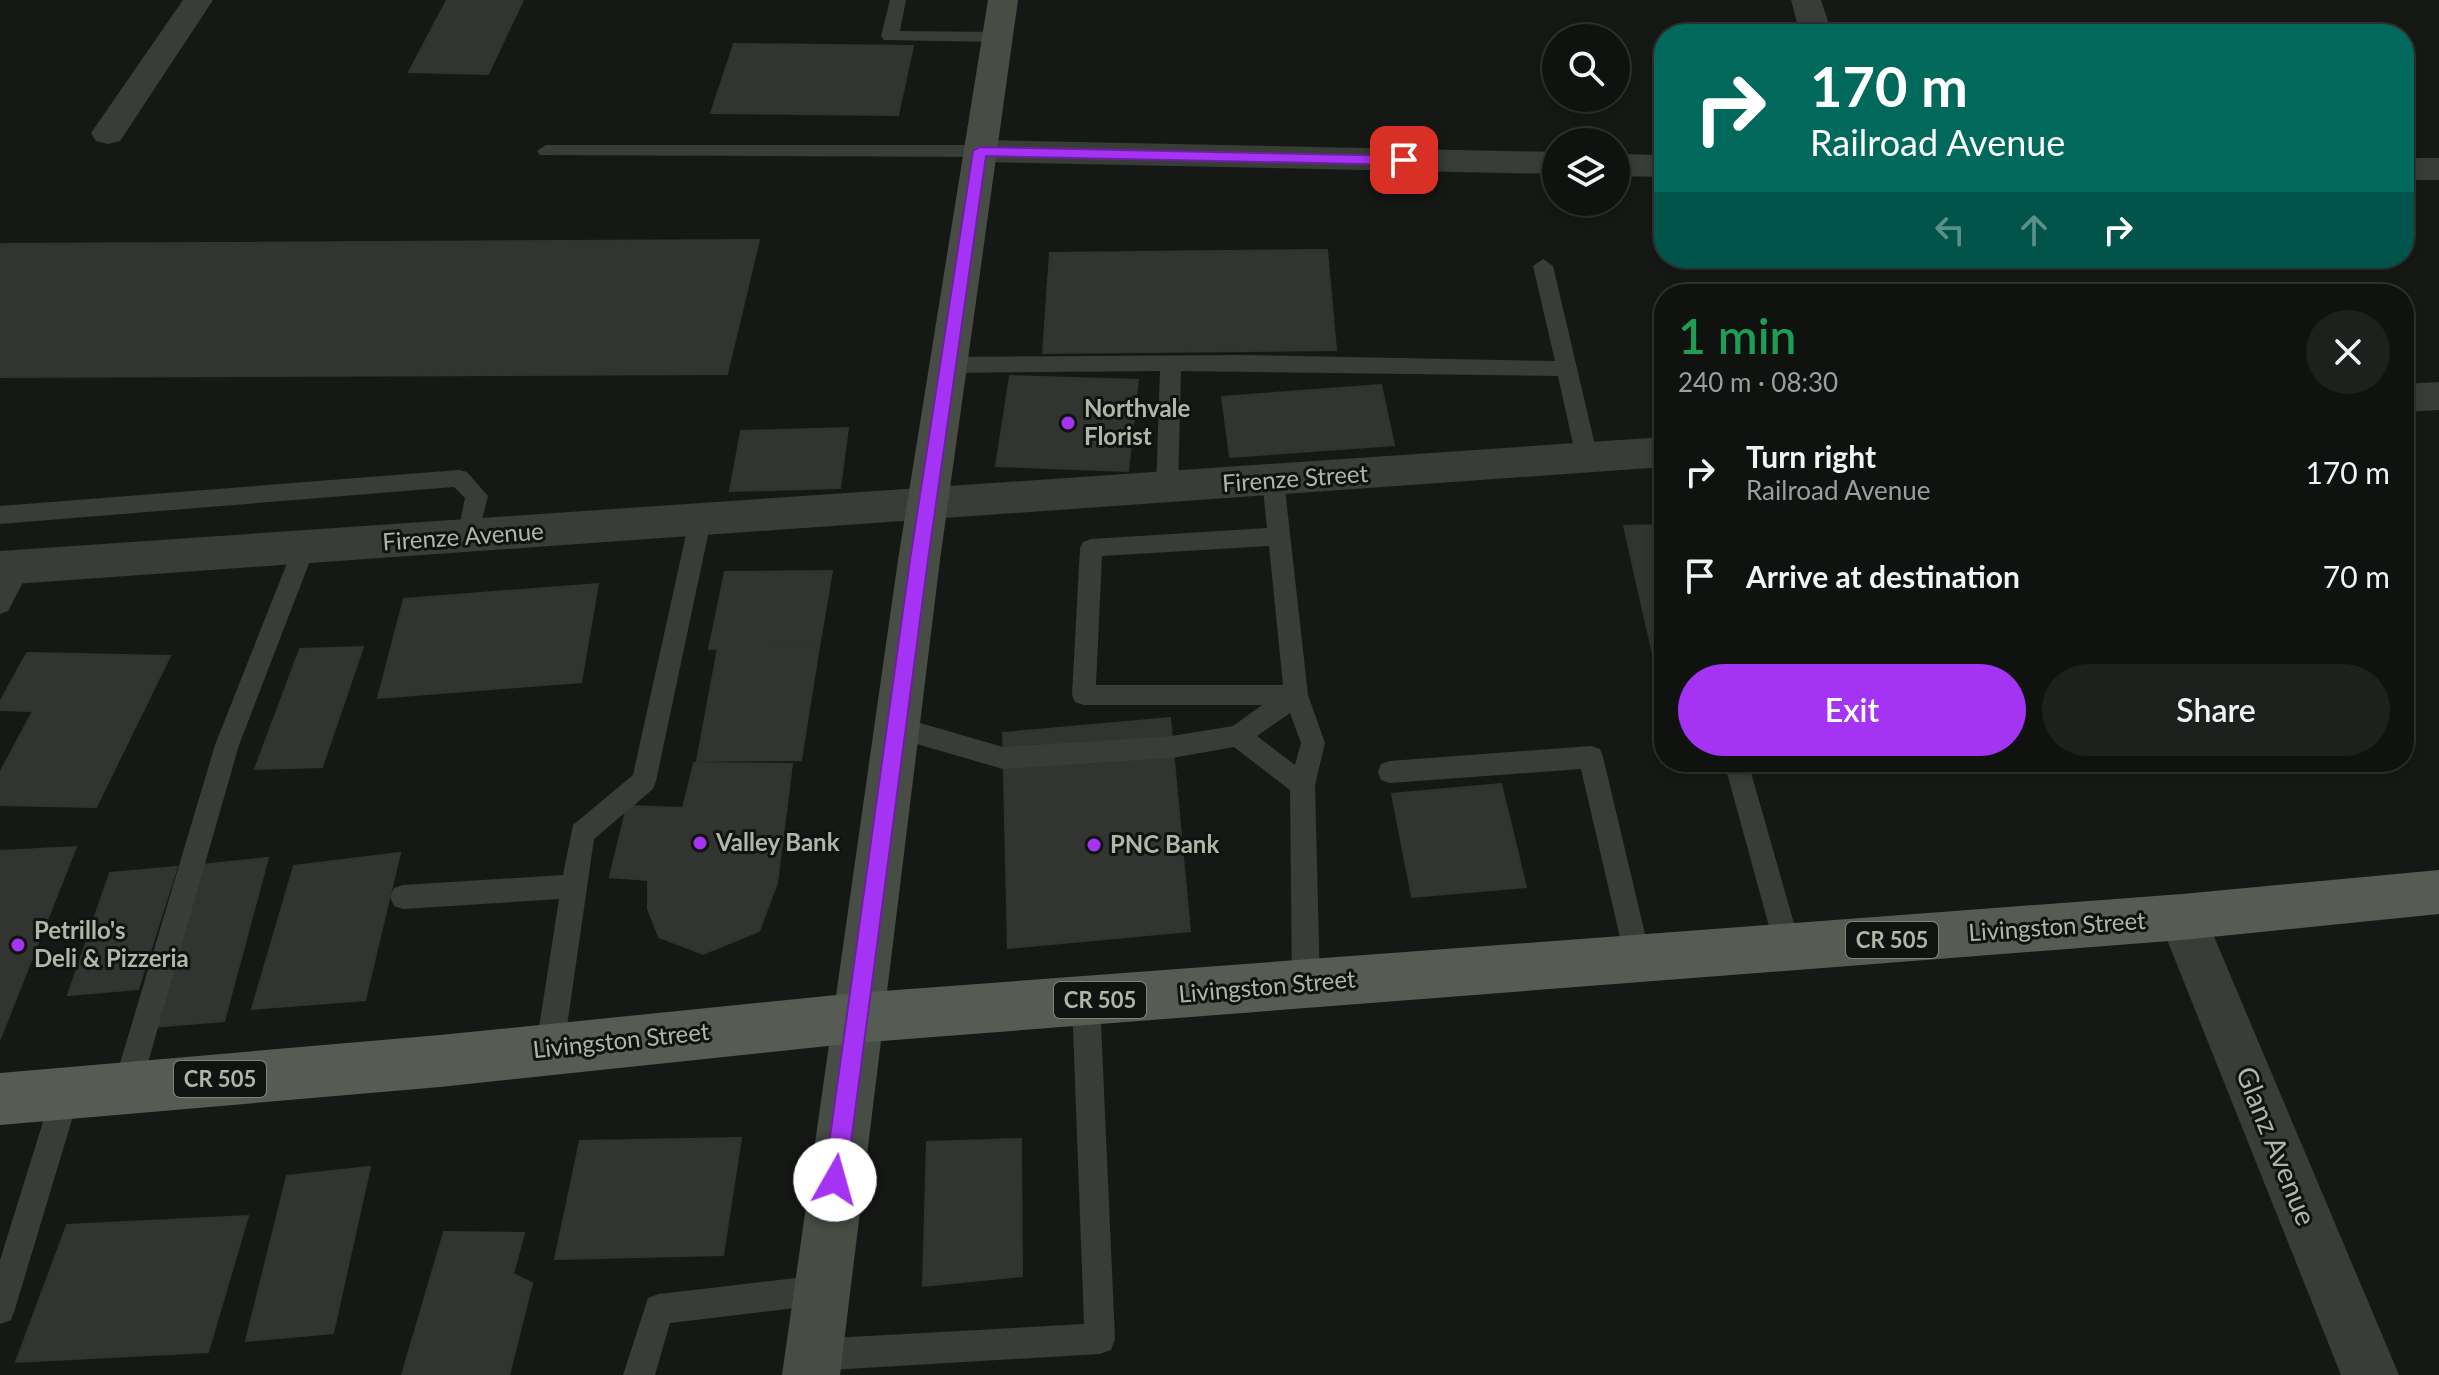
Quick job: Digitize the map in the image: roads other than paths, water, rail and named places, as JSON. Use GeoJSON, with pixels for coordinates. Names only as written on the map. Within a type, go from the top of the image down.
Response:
{"type":"FeatureCollection","features":[{"type":"Feature","properties":{"kind":"main road","name":"Livingston Street"},"geometry":{"type":"LineString","coordinates":[[0,1099],[440,1061],[550,1047],[856,1018],[2182,917],[2439,892]]}},
{"type":"Feature","properties":{"kind":"street"},"geometry":{"type":"LineString","coordinates":[[108,133],[198,0]]}},
{"type":"Feature","properties":{"kind":"street"},"geometry":{"type":"LineString","coordinates":[[1806,0],[1813,24]]}},
{"type":"Feature","properties":{"kind":"street"},"geometry":{"type":"LineString","coordinates":[[812,1365],[896,727],[1000,18]]}},
{"type":"Feature","properties":{"kind":"street"},"geometry":{"type":"LineString","coordinates":[[980,151],[1542,163]]}},
{"type":"Feature","properties":{"kind":"street"},"geometry":{"type":"LineString","coordinates":[[1630,165],[1654,166]]}},
{"type":"Feature","properties":{"kind":"street"},"geometry":{"type":"LineString","coordinates":[[2414,169],[2439,169]]}},
{"type":"Feature","properties":{"kind":"street"},"geometry":{"type":"LineString","coordinates":[[2414,397],[2439,396]]}},
{"type":"Feature","properties":{"kind":"street","name":"Firenze Street"},"geometry":{"type":"LineString","coordinates":[[927,506],[1654,453]]}},
{"type":"Feature","properties":{"kind":"street","name":"Firenze Avenue"},"geometry":{"type":"LineString","coordinates":[[10,568],[927,506]]}},
{"type":"Feature","properties":{"kind":"street","name":"Glanz Avenue"},"geometry":{"type":"LineString","coordinates":[[2182,917],[2370,1375]]}},
{"type":"Feature","properties":{"kind":"lane"},"geometry":{"type":"LineString","coordinates":[[898,0],[890,36],[1000,18]]}},
{"type":"Feature","properties":{"kind":"lane"},"geometry":{"type":"LineString","coordinates":[[546,151],[980,151]]}},
{"type":"Feature","properties":{"kind":"lane"},"geometry":{"type":"LineString","coordinates":[[1543,266],[1587,458]]}},
{"type":"Feature","properties":{"kind":"lane"},"geometry":{"type":"LineString","coordinates":[[948,365],[1171,364],[1567,369]]}},
{"type":"Feature","properties":{"kind":"lane"},"geometry":{"type":"LineString","coordinates":[[1167,488],[1171,364]]}},
{"type":"Feature","properties":{"kind":"lane"},"geometry":{"type":"LineString","coordinates":[[0,515],[459,478],[477,496],[468,537]]}},
{"type":"Feature","properties":{"kind":"lane"},"geometry":{"type":"LineString","coordinates":[[1273,480],[1296,695],[1313,743],[1302,785],[1306,985]]}},
{"type":"Feature","properties":{"kind":"lane"},"geometry":{"type":"LineString","coordinates":[[550,1047],[582,833],[644,781],[700,521]]}},
{"type":"Feature","properties":{"kind":"lane"},"geometry":{"type":"LineString","coordinates":[[1279,536],[1091,548],[1084,695],[1296,695]]}},
{"type":"Feature","properties":{"kind":"lane"},"geometry":{"type":"LineString","coordinates":[[127,1087],[227,745],[304,548]]}},
{"type":"Feature","properties":{"kind":"lane"},"geometry":{"type":"LineString","coordinates":[[0,604],[10,568]]}},
{"type":"Feature","properties":{"kind":"lane"},"geometry":{"type":"LineString","coordinates":[[896,727],[1003,758],[1172,747],[1238,736],[1296,695]]}},
{"type":"Feature","properties":{"kind":"lane"},"geometry":{"type":"LineString","coordinates":[[1238,736],[1302,785]]}},
{"type":"Feature","properties":{"kind":"lane"},"geometry":{"type":"LineString","coordinates":[[1390,772],[1591,757],[1638,959]]}},
{"type":"Feature","properties":{"kind":"lane"},"geometry":{"type":"LineString","coordinates":[[1739,772],[1788,948]]}},
{"type":"Feature","properties":{"kind":"lane"},"geometry":{"type":"LineString","coordinates":[[403,897],[574,886]]}},
{"type":"Feature","properties":{"kind":"lane"},"geometry":{"type":"LineString","coordinates":[[812,1365],[1100,1339],[1086,1001]]}},
{"type":"Feature","properties":{"kind":"lane"},"geometry":{"type":"LineString","coordinates":[[0,1309],[66,1093]]}},
{"type":"Feature","properties":{"kind":"lane"},"geometry":{"type":"LineString","coordinates":[[639,1375],[659,1309],[822,1290]]}},
{"type":"Feature","properties":{"kind":"place","name":"Northvale Florist"},"geometry":{"type":"Point","coordinates":[1068,423]}},
{"type":"Feature","properties":{"kind":"place","name":"Valley Bank"},"geometry":{"type":"Point","coordinates":[700,843]}},
{"type":"Feature","properties":{"kind":"place","name":"PNC Bank"},"geometry":{"type":"Point","coordinates":[1094,845]}},
{"type":"Feature","properties":{"kind":"place","name":"Petrillo's Deli & Pizzeria"},"geometry":{"type":"Point","coordinates":[18,945]}}]}
